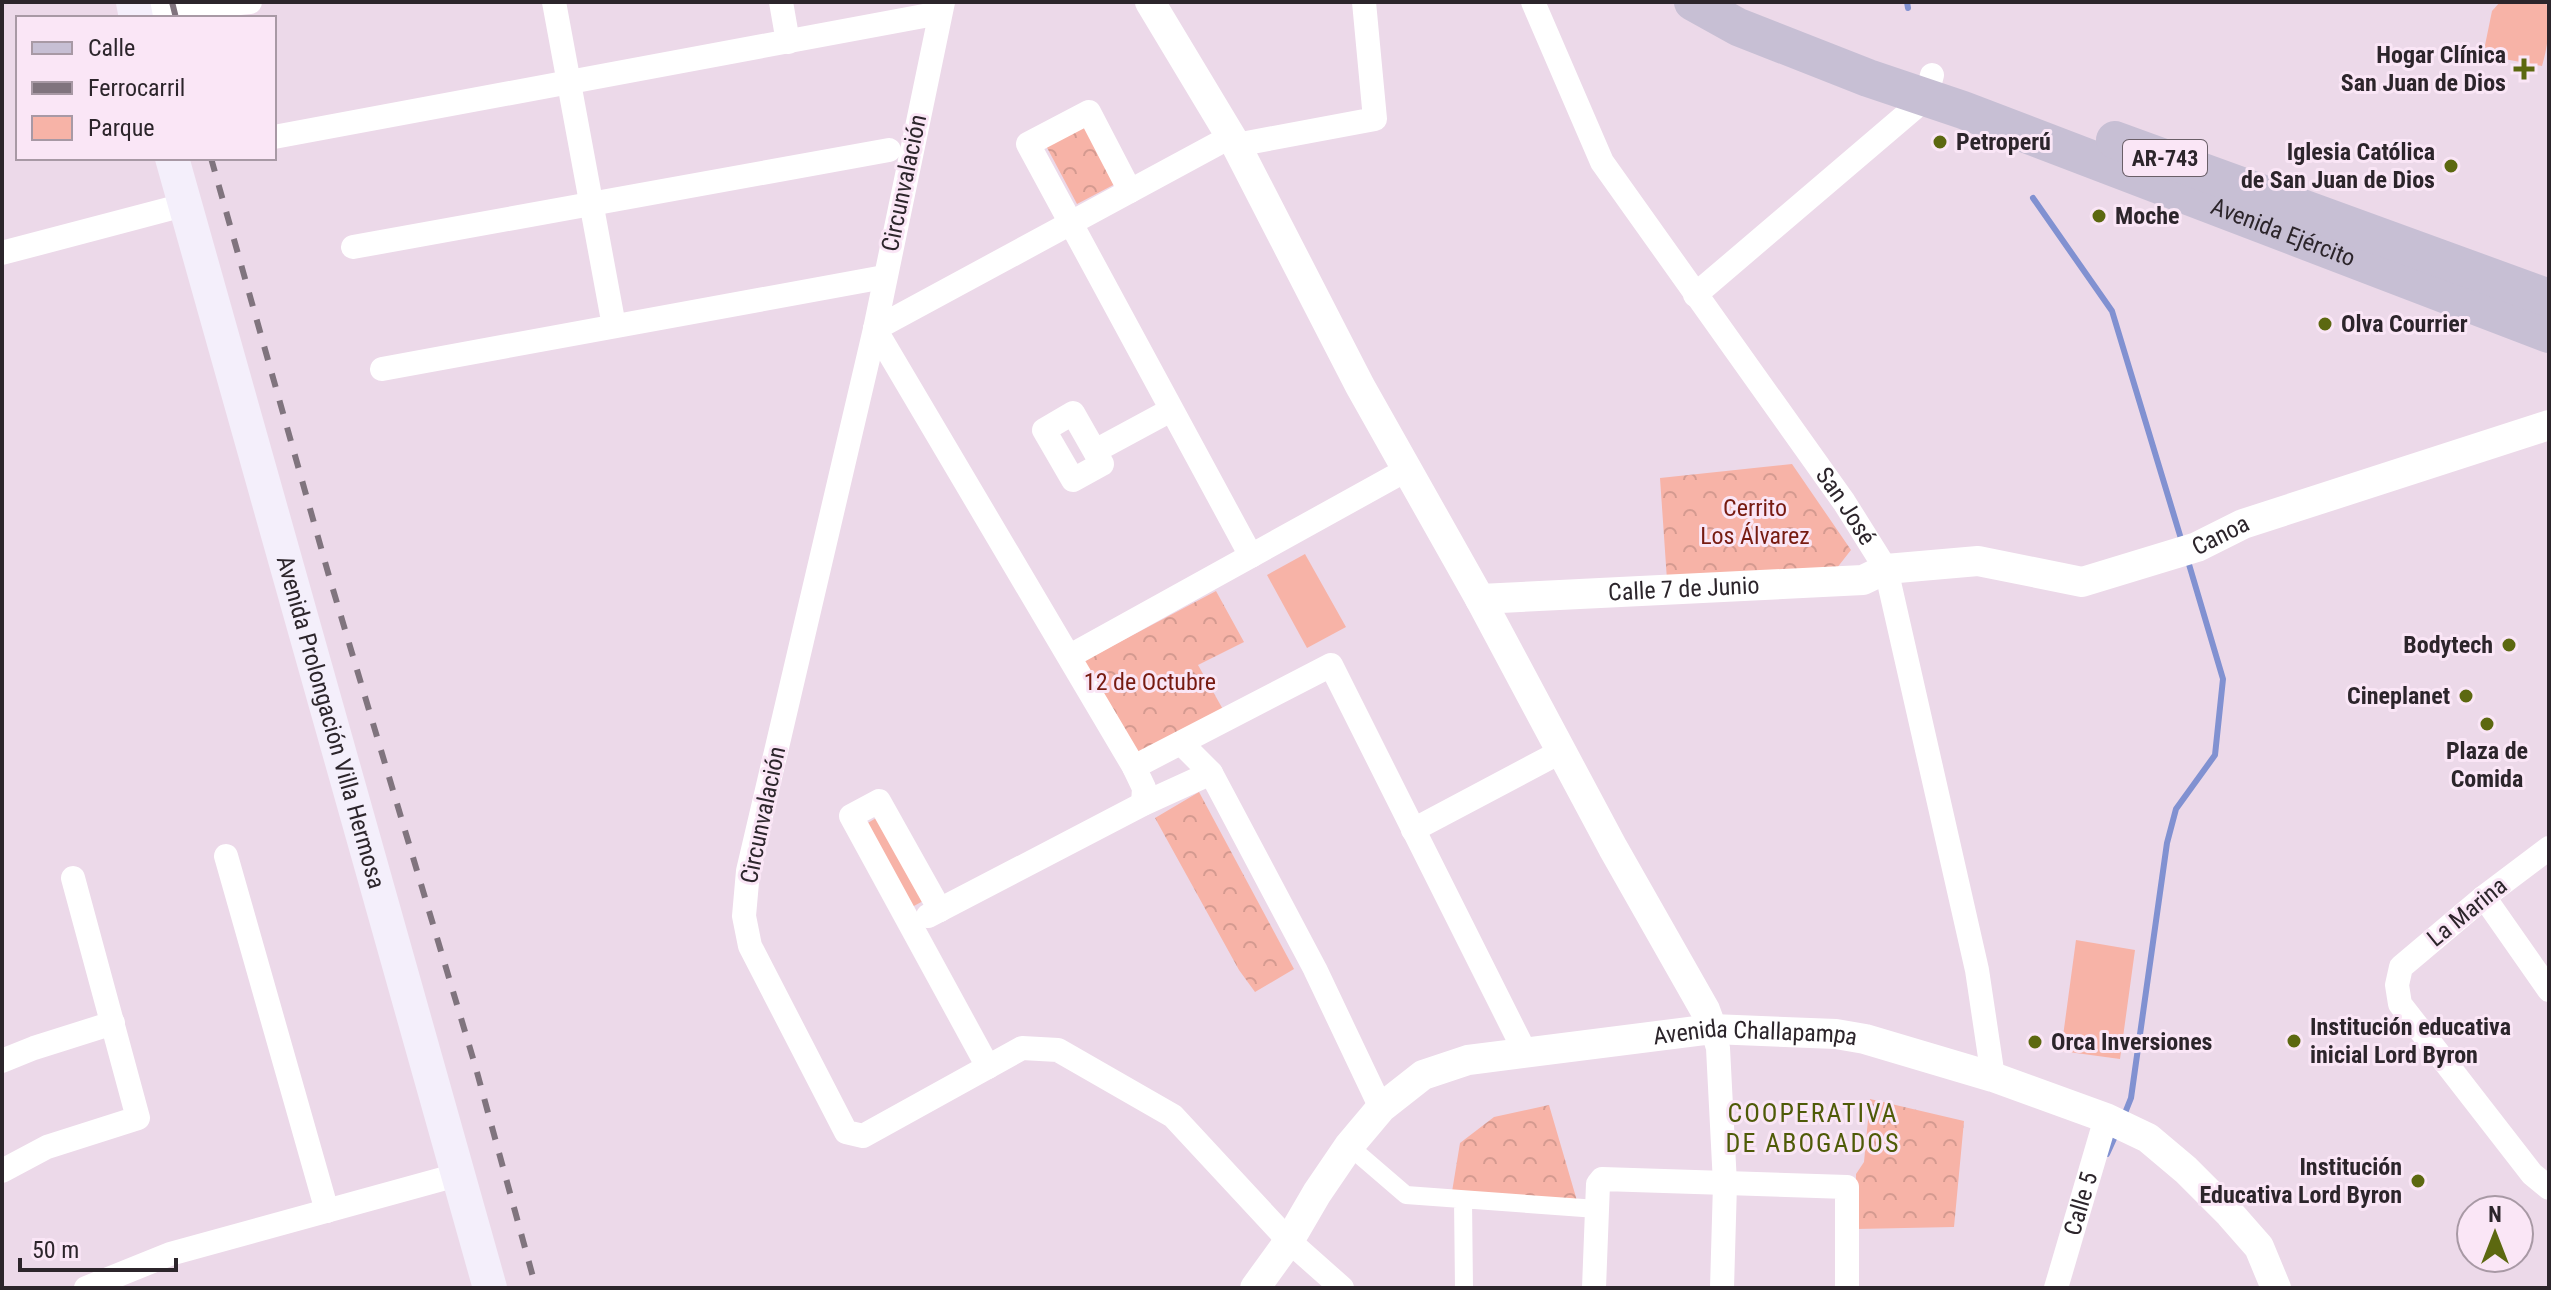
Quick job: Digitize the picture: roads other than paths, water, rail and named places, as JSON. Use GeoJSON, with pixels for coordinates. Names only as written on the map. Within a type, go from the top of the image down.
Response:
{"type":"FeatureCollection","features":[{"type":"Feature","properties":{"kind":"main road","name":"AR-743"},"geometry":{"type":"LineString","coordinates":[[1693,2],[1738,27],[1929,86]]}},
{"type":"Feature","properties":{"kind":"main road","name":"AR-743"},"geometry":{"type":"LineString","coordinates":[[1728,2],[1929,86]]}},
{"type":"Feature","properties":{"kind":"main road","name":"Avenida Ejército"},"geometry":{"type":"LineString","coordinates":[[1929,86],[2359,245],[2549,298]]}},
{"type":"Feature","properties":{"kind":"main road","name":"Avenida Prolongación Villa Hermosa"},"geometry":{"type":"LineString","coordinates":[[173,160],[490,1288]]}},
{"type":"Feature","properties":{"kind":"main road","name":"Avenida Ejército"},"geometry":{"type":"LineString","coordinates":[[2359,245],[2549,334]]}},
{"type":"Feature","properties":{"kind":"street"},"geometry":{"type":"LineString","coordinates":[[135,11],[204,12],[248,2]]}},
{"type":"Feature","properties":{"kind":"street"},"geometry":{"type":"LineString","coordinates":[[554,2],[614,326]]}},
{"type":"Feature","properties":{"kind":"street"},"geometry":{"type":"LineString","coordinates":[[781,2],[788,42]]}},
{"type":"Feature","properties":{"kind":"street"},"geometry":{"type":"LineString","coordinates":[[1150,2],[1233,141],[1406,470],[1705,1010],[1718,1048],[1725,1184],[1722,1288]]}},
{"type":"Feature","properties":{"kind":"street"},"geometry":{"type":"LineString","coordinates":[[1143,804],[1144,788],[1134,767],[875,329],[1069,223],[1233,141],[1375,119],[1364,2]]}},
{"type":"Feature","properties":{"kind":"street","name":"San José"},"geometry":{"type":"LineString","coordinates":[[1533,2],[1602,162],[1844,502],[1886,569],[1977,970],[1993,1077]]}},
{"type":"Feature","properties":{"kind":"street"},"geometry":{"type":"LineString","coordinates":[[276,130],[569,83],[788,42],[942,8]]}},
{"type":"Feature","properties":{"kind":"street","name":"Circunvalación"},"geometry":{"type":"LineString","coordinates":[[942,8],[875,329],[748,871],[744,916],[750,946],[846,1132],[863,1136],[1022,1048],[1058,1050],[1173,1116],[1289,1241],[1342,1288]]}},
{"type":"Feature","properties":{"kind":"street"},"geometry":{"type":"LineString","coordinates":[[1695,295],[1929,86]]}},
{"type":"Feature","properties":{"kind":"street"},"geometry":{"type":"LineString","coordinates":[[1130,191],[1089,112],[1028,144],[1251,556]]}},
{"type":"Feature","properties":{"kind":"street"},"geometry":{"type":"LineString","coordinates":[[353,247],[889,150]]}},
{"type":"Feature","properties":{"kind":"street"},"geometry":{"type":"LineString","coordinates":[[2,253],[184,205]]}},
{"type":"Feature","properties":{"kind":"street"},"geometry":{"type":"LineString","coordinates":[[382,369],[884,277]]}},
{"type":"Feature","properties":{"kind":"street"},"geometry":{"type":"LineString","coordinates":[[1095,451],[1171,410]]}},
{"type":"Feature","properties":{"kind":"street","name":"Canoa"},"geometry":{"type":"LineString","coordinates":[[1886,569],[1978,561],[2082,582],[2197,547],[2243,524],[2549,425]]}},
{"type":"Feature","properties":{"kind":"street"},"geometry":{"type":"LineString","coordinates":[[1070,656],[1406,470]]}},
{"type":"Feature","properties":{"kind":"street","name":"Calle 7 de Junio"},"geometry":{"type":"LineString","coordinates":[[1480,599],[1863,580],[1886,569]]}},
{"type":"Feature","properties":{"kind":"street"},"geometry":{"type":"LineString","coordinates":[[1134,767],[1331,665],[1525,1052]]}},
{"type":"Feature","properties":{"kind":"street"},"geometry":{"type":"LineString","coordinates":[[1181,743],[1211,773],[1315,969],[1381,1108]]}},
{"type":"Feature","properties":{"kind":"street"},"geometry":{"type":"LineString","coordinates":[[1413,830],[1562,751]]}},
{"type":"Feature","properties":{"kind":"street"},"geometry":{"type":"LineString","coordinates":[[911,925],[1143,804],[1211,773]]}},
{"type":"Feature","properties":{"kind":"street"},"geometry":{"type":"LineString","coordinates":[[940,910],[879,801],[851,816],[988,1067]]}},
{"type":"Feature","properties":{"kind":"street","name":"La Marina"},"geometry":{"type":"LineString","coordinates":[[2549,848],[2484,897],[2401,967],[2397,985],[2400,1004],[2532,1174],[2549,1188]]}},
{"type":"Feature","properties":{"kind":"street"},"geometry":{"type":"LineString","coordinates":[[226,856],[327,1211]]}},
{"type":"Feature","properties":{"kind":"street"},"geometry":{"type":"LineString","coordinates":[[2,1171],[47,1147],[138,1118],[73,878]]}},
{"type":"Feature","properties":{"kind":"street"},"geometry":{"type":"LineString","coordinates":[[2484,897],[2549,990]]}},
{"type":"Feature","properties":{"kind":"street"},"geometry":{"type":"LineString","coordinates":[[2,1061],[113,1023]]}},
{"type":"Feature","properties":{"kind":"street","name":"Avenida Challapampa"},"geometry":{"type":"LineString","coordinates":[[1255,1288],[1289,1241],[1349,1146],[1381,1108],[1423,1075],[1468,1060],[1712,1029],[1836,1034],[1865,1039],[1993,1077],[2110,1120],[2148,1138],[2186,1170],[2259,1247],[2276,1288]]}},
{"type":"Feature","properties":{"kind":"street","name":"Calle 5"},"geometry":{"type":"LineString","coordinates":[[2056,1288],[2110,1120]]}},
{"type":"Feature","properties":{"kind":"street"},"geometry":{"type":"LineString","coordinates":[[1349,1146],[1406,1195],[1597,1209]]}},
{"type":"Feature","properties":{"kind":"street"},"geometry":{"type":"LineString","coordinates":[[86,1288],[170,1254],[457,1175]]}},
{"type":"Feature","properties":{"kind":"street"},"geometry":{"type":"LineString","coordinates":[[1594,1288],[1598,1184],[1602,1179],[1847,1187],[1847,1288]]}},
{"type":"Feature","properties":{"kind":"street"},"geometry":{"type":"LineString","coordinates":[[1463,1200],[1464,1288]]}},
{"type":"Feature","properties":{"kind":"waterway"},"geometry":{"type":"LineString","coordinates":[[1907,2],[1908,8]]}},
{"type":"Feature","properties":{"kind":"waterway"},"geometry":{"type":"LineString","coordinates":[[2033,198],[2112,311],[2182,542]]}},
{"type":"Feature","properties":{"kind":"waterway"},"geometry":{"type":"LineString","coordinates":[[2123,1118],[2131,1098],[2167,843],[2176,809],[2215,755],[2223,679],[2188,561]]}},
{"type":"Feature","properties":{"kind":"waterway"},"geometry":{"type":"LineString","coordinates":[[2107,1154],[2117,1132]]}},
{"type":"Feature","properties":{"kind":"railway"},"geometry":{"type":"LineString","coordinates":[[172,2],[176,16]]}},
{"type":"Feature","properties":{"kind":"railway"},"geometry":{"type":"LineString","coordinates":[[212,160],[329,576],[475,1065],[536,1288]]}},
{"type":"Feature","properties":{"kind":"place","name":"Hogar Clínica San Juan de Dios"},"geometry":{"type":"Point","coordinates":[2524,69]}},
{"type":"Feature","properties":{"kind":"place","name":"Petroperú"},"geometry":{"type":"Point","coordinates":[1940,142]}},
{"type":"Feature","properties":{"kind":"place","name":"Iglesia Católica de San Juan de Dios"},"geometry":{"type":"Point","coordinates":[2451,166]}},
{"type":"Feature","properties":{"kind":"place","name":"Moche"},"geometry":{"type":"Point","coordinates":[2099,216]}},
{"type":"Feature","properties":{"kind":"place","name":"Olva Courrier"},"geometry":{"type":"Point","coordinates":[2325,324]}},
{"type":"Feature","properties":{"kind":"place","name":"Bodytech"},"geometry":{"type":"Point","coordinates":[2509,645]}},
{"type":"Feature","properties":{"kind":"place","name":"Cineplanet"},"geometry":{"type":"Point","coordinates":[2466,696]}},
{"type":"Feature","properties":{"kind":"place","name":"Plaza de Comida"},"geometry":{"type":"Point","coordinates":[2487,724]}},
{"type":"Feature","properties":{"kind":"place","name":"Institución educativa inicial Lord Byron"},"geometry":{"type":"Point","coordinates":[2294,1041]}},
{"type":"Feature","properties":{"kind":"place","name":"Orca Inversiones"},"geometry":{"type":"Point","coordinates":[2035,1042]}},
{"type":"Feature","properties":{"kind":"place","name":"Institución Educativa Lord Byron"},"geometry":{"type":"Point","coordinates":[2418,1181]}},
{"type":"Feature","properties":{"kind":"district","name":"COOPERATIVA DE ABOGADOS"},"geometry":{"type":"Point","coordinates":[1813,1128]}},
{"type":"Feature","properties":{"kind":"park label","name":"Cerrito Los Álvarez"},"geometry":{"type":"Point","coordinates":[1755,522]}},
{"type":"Feature","properties":{"kind":"park label","name":"12 de Octubre"},"geometry":{"type":"Point","coordinates":[1150,682]}}]}
